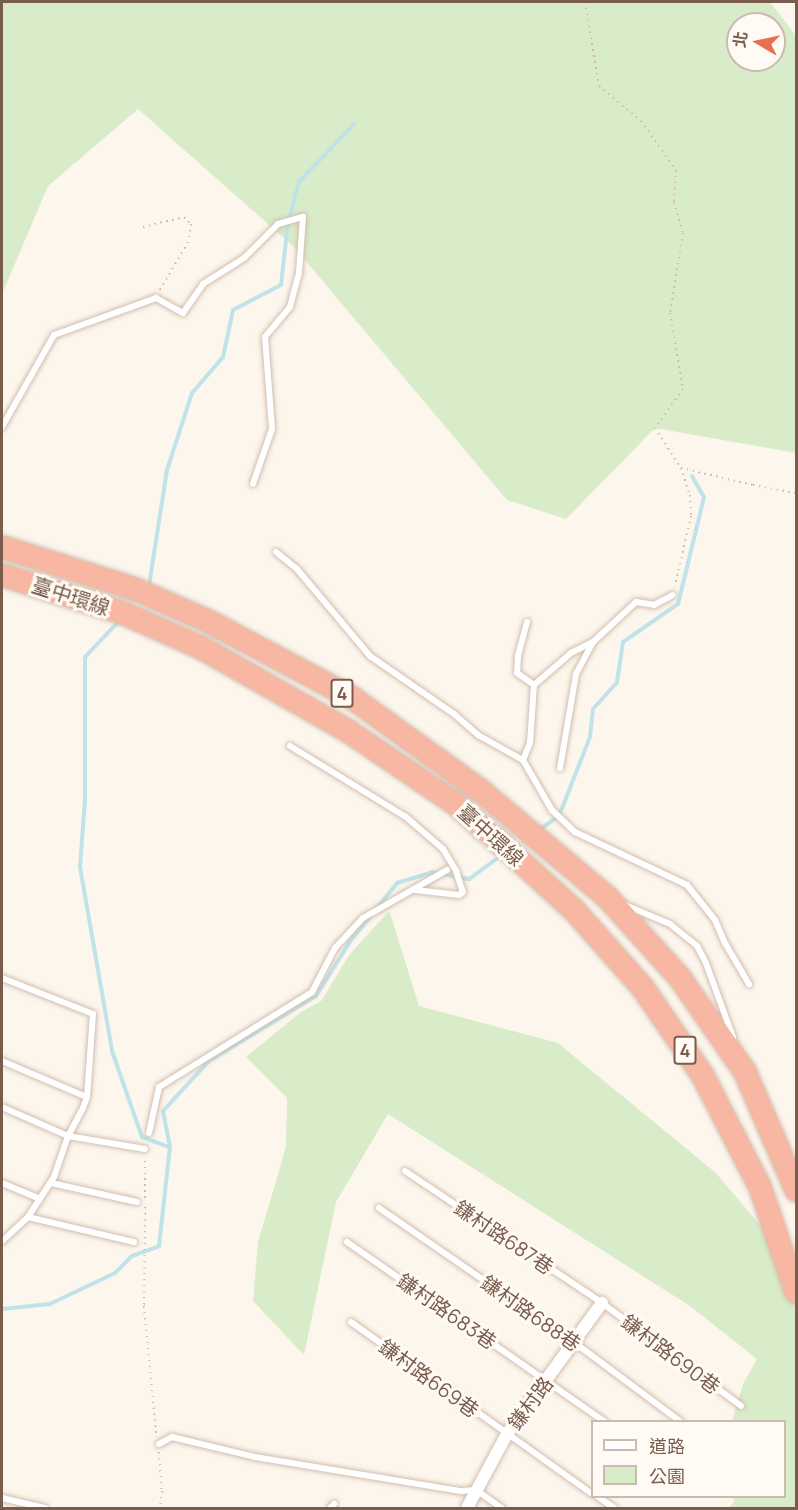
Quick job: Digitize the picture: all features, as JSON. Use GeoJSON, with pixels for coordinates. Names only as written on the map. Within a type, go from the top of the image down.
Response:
{"type":"FeatureCollection","features":[{"type":"Feature","properties":{"kind":"highway","name":"臺中環線"},"geometry":{"type":"LineString","coordinates":[[2,547],[145,593],[210,622],[354,699],[481,791],[607,897],[680,978],[745,1072],[796,1190]]}},
{"type":"Feature","properties":{"kind":"highway","name":"臺中環線"},"geometry":{"type":"LineString","coordinates":[[2,575],[127,615],[202,648],[348,731],[456,804],[497,840],[574,910],[635,980],[703,1076],[760,1187],[796,1292]]}},
{"type":"Feature","properties":{"kind":"street","name":"鎌村路"},"geometry":{"type":"LineString","coordinates":[[467,1509],[507,1434],[602,1303]]}},
{"type":"Feature","properties":{"kind":"lane"},"geometry":{"type":"LineString","coordinates":[[2,427],[54,335],[156,298],[183,313],[203,284],[244,258],[282,223],[303,217],[299,273],[290,307],[266,337],[272,429],[253,484]]}},
{"type":"Feature","properties":{"kind":"lane"},"geometry":{"type":"LineString","coordinates":[[276,552],[297,569],[370,656],[454,714],[478,735],[523,760],[552,810],[575,832],[687,885],[715,920],[725,943],[749,984]]}},
{"type":"Feature","properties":{"kind":"lane"},"geometry":{"type":"LineString","coordinates":[[523,760],[530,743],[534,685],[571,653],[593,642],[636,602],[654,605],[674,595]]}},
{"type":"Feature","properties":{"kind":"lane"},"geometry":{"type":"LineString","coordinates":[[527,622],[517,673],[534,685]]}},
{"type":"Feature","properties":{"kind":"lane"},"geometry":{"type":"LineString","coordinates":[[560,768],[576,674],[593,642]]}},
{"type":"Feature","properties":{"kind":"lane"},"geometry":{"type":"LineString","coordinates":[[290,746],[406,817],[443,849],[456,871],[463,892],[459,895],[414,890]]}},
{"type":"Feature","properties":{"kind":"lane"},"geometry":{"type":"LineString","coordinates":[[149,1133],[159,1087],[312,992],[335,948],[363,918],[447,870]]}},
{"type":"Feature","properties":{"kind":"lane"},"geometry":{"type":"LineString","coordinates":[[607,897],[670,924],[697,946],[716,988],[745,1072]]}},
{"type":"Feature","properties":{"kind":"lane"},"geometry":{"type":"LineString","coordinates":[[2,978],[93,1014],[87,1097],[68,1136],[51,1182],[28,1217],[2,1241]]}},
{"type":"Feature","properties":{"kind":"lane"},"geometry":{"type":"LineString","coordinates":[[2,1061],[87,1097]]}},
{"type":"Feature","properties":{"kind":"lane"},"geometry":{"type":"LineString","coordinates":[[2,1107],[68,1136],[145,1149]]}},
{"type":"Feature","properties":{"kind":"lane","name":"鎌村路687巷"},"geometry":{"type":"LineString","coordinates":[[405,1171],[602,1303]]}},
{"type":"Feature","properties":{"kind":"lane"},"geometry":{"type":"LineString","coordinates":[[51,1182],[137,1202]]}},
{"type":"Feature","properties":{"kind":"lane"},"geometry":{"type":"LineString","coordinates":[[2,1183],[40,1199]]}},
{"type":"Feature","properties":{"kind":"lane","name":"鎌村路688巷"},"geometry":{"type":"LineString","coordinates":[[379,1208],[574,1343],[678,1420]]}},
{"type":"Feature","properties":{"kind":"lane"},"geometry":{"type":"LineString","coordinates":[[28,1217],[134,1242]]}},
{"type":"Feature","properties":{"kind":"lane","name":"鎌村路683巷"},"geometry":{"type":"LineString","coordinates":[[347,1242],[602,1420]]}},
{"type":"Feature","properties":{"kind":"lane","name":"鎌村路690巷"},"geometry":{"type":"LineString","coordinates":[[602,1303],[741,1406]]}},
{"type":"Feature","properties":{"kind":"lane","name":"鎌村路669巷"},"geometry":{"type":"LineString","coordinates":[[351,1322],[591,1493]]}},
{"type":"Feature","properties":{"kind":"lane"},"geometry":{"type":"LineString","coordinates":[[159,1444],[172,1437],[255,1457],[461,1491],[476,1490],[502,1509]]}},
{"type":"Feature","properties":{"kind":"lane"},"geometry":{"type":"LineString","coordinates":[[2,1498],[45,1509]]}},
{"type":"Feature","properties":{"kind":"lane"},"geometry":{"type":"LineString","coordinates":[[598,1498],[614,1509]]}},
{"type":"Feature","properties":{"kind":"path"},"geometry":{"type":"LineString","coordinates":[[585,2],[599,86],[641,121],[676,170],[674,202],[683,233],[670,313],[683,389],[655,428],[681,468],[690,495],[691,516],[674,595]]}},
{"type":"Feature","properties":{"kind":"path"},"geometry":{"type":"LineString","coordinates":[[143,227],[184,217],[191,224],[188,243],[156,298]]}},
{"type":"Feature","properties":{"kind":"path"},"geometry":{"type":"LineString","coordinates":[[681,468],[796,493]]}},
{"type":"Feature","properties":{"kind":"path"},"geometry":{"type":"LineString","coordinates":[[145,1149],[144,1306],[154,1424],[159,1444],[162,1491],[160,1509]]}},
{"type":"Feature","properties":{"kind":"green space"},"geometry":{"type":"Polygon","coordinates":[[[2,2],[770,2],[778,12],[726,12],[726,72],[786,72],[786,23],[796,36],[796,453],[655,428],[566,519],[507,500],[294,247],[138,109],[48,186],[2,294],[2,2]]]}},
{"type":"Feature","properties":{"kind":"green space"},"geometry":{"type":"Polygon","coordinates":[[[388,912],[390,913],[419,1006],[558,1043],[716,1173],[796,1268],[796,1508],[729,1508],[735,1500],[732,1498],[786,1498],[786,1420],[732,1420],[743,1384],[757,1359],[690,1306],[388,1114],[336,1202],[304,1355],[253,1301],[258,1242],[286,1147],[287,1098],[246,1057],[301,1012],[321,1001],[350,954],[388,912]]]}},
{"type":"Feature","properties":{"kind":"waterway"},"geometry":{"type":"LineString","coordinates":[[149,586],[167,470],[192,393],[223,357],[233,310],[281,285],[288,223],[299,182],[354,124]]}},
{"type":"Feature","properties":{"kind":"waterway"},"geometry":{"type":"LineString","coordinates":[[540,829],[559,816],[590,737],[593,709],[617,682],[623,642],[678,604],[704,497],[692,476]]}},
{"type":"Feature","properties":{"kind":"waterway"},"geometry":{"type":"LineString","coordinates":[[119,621],[85,657],[85,800],[80,867],[112,1051],[142,1137],[170,1147]]}},
{"type":"Feature","properties":{"kind":"waterway"},"geometry":{"type":"LineString","coordinates":[[377,908],[397,883],[432,872],[469,879],[502,855]]}},
{"type":"Feature","properties":{"kind":"waterway"},"geometry":{"type":"LineString","coordinates":[[2,1309],[50,1304],[115,1273],[132,1256],[159,1246],[170,1147],[163,1111],[209,1061],[316,996],[351,940],[371,916]]}}]}
